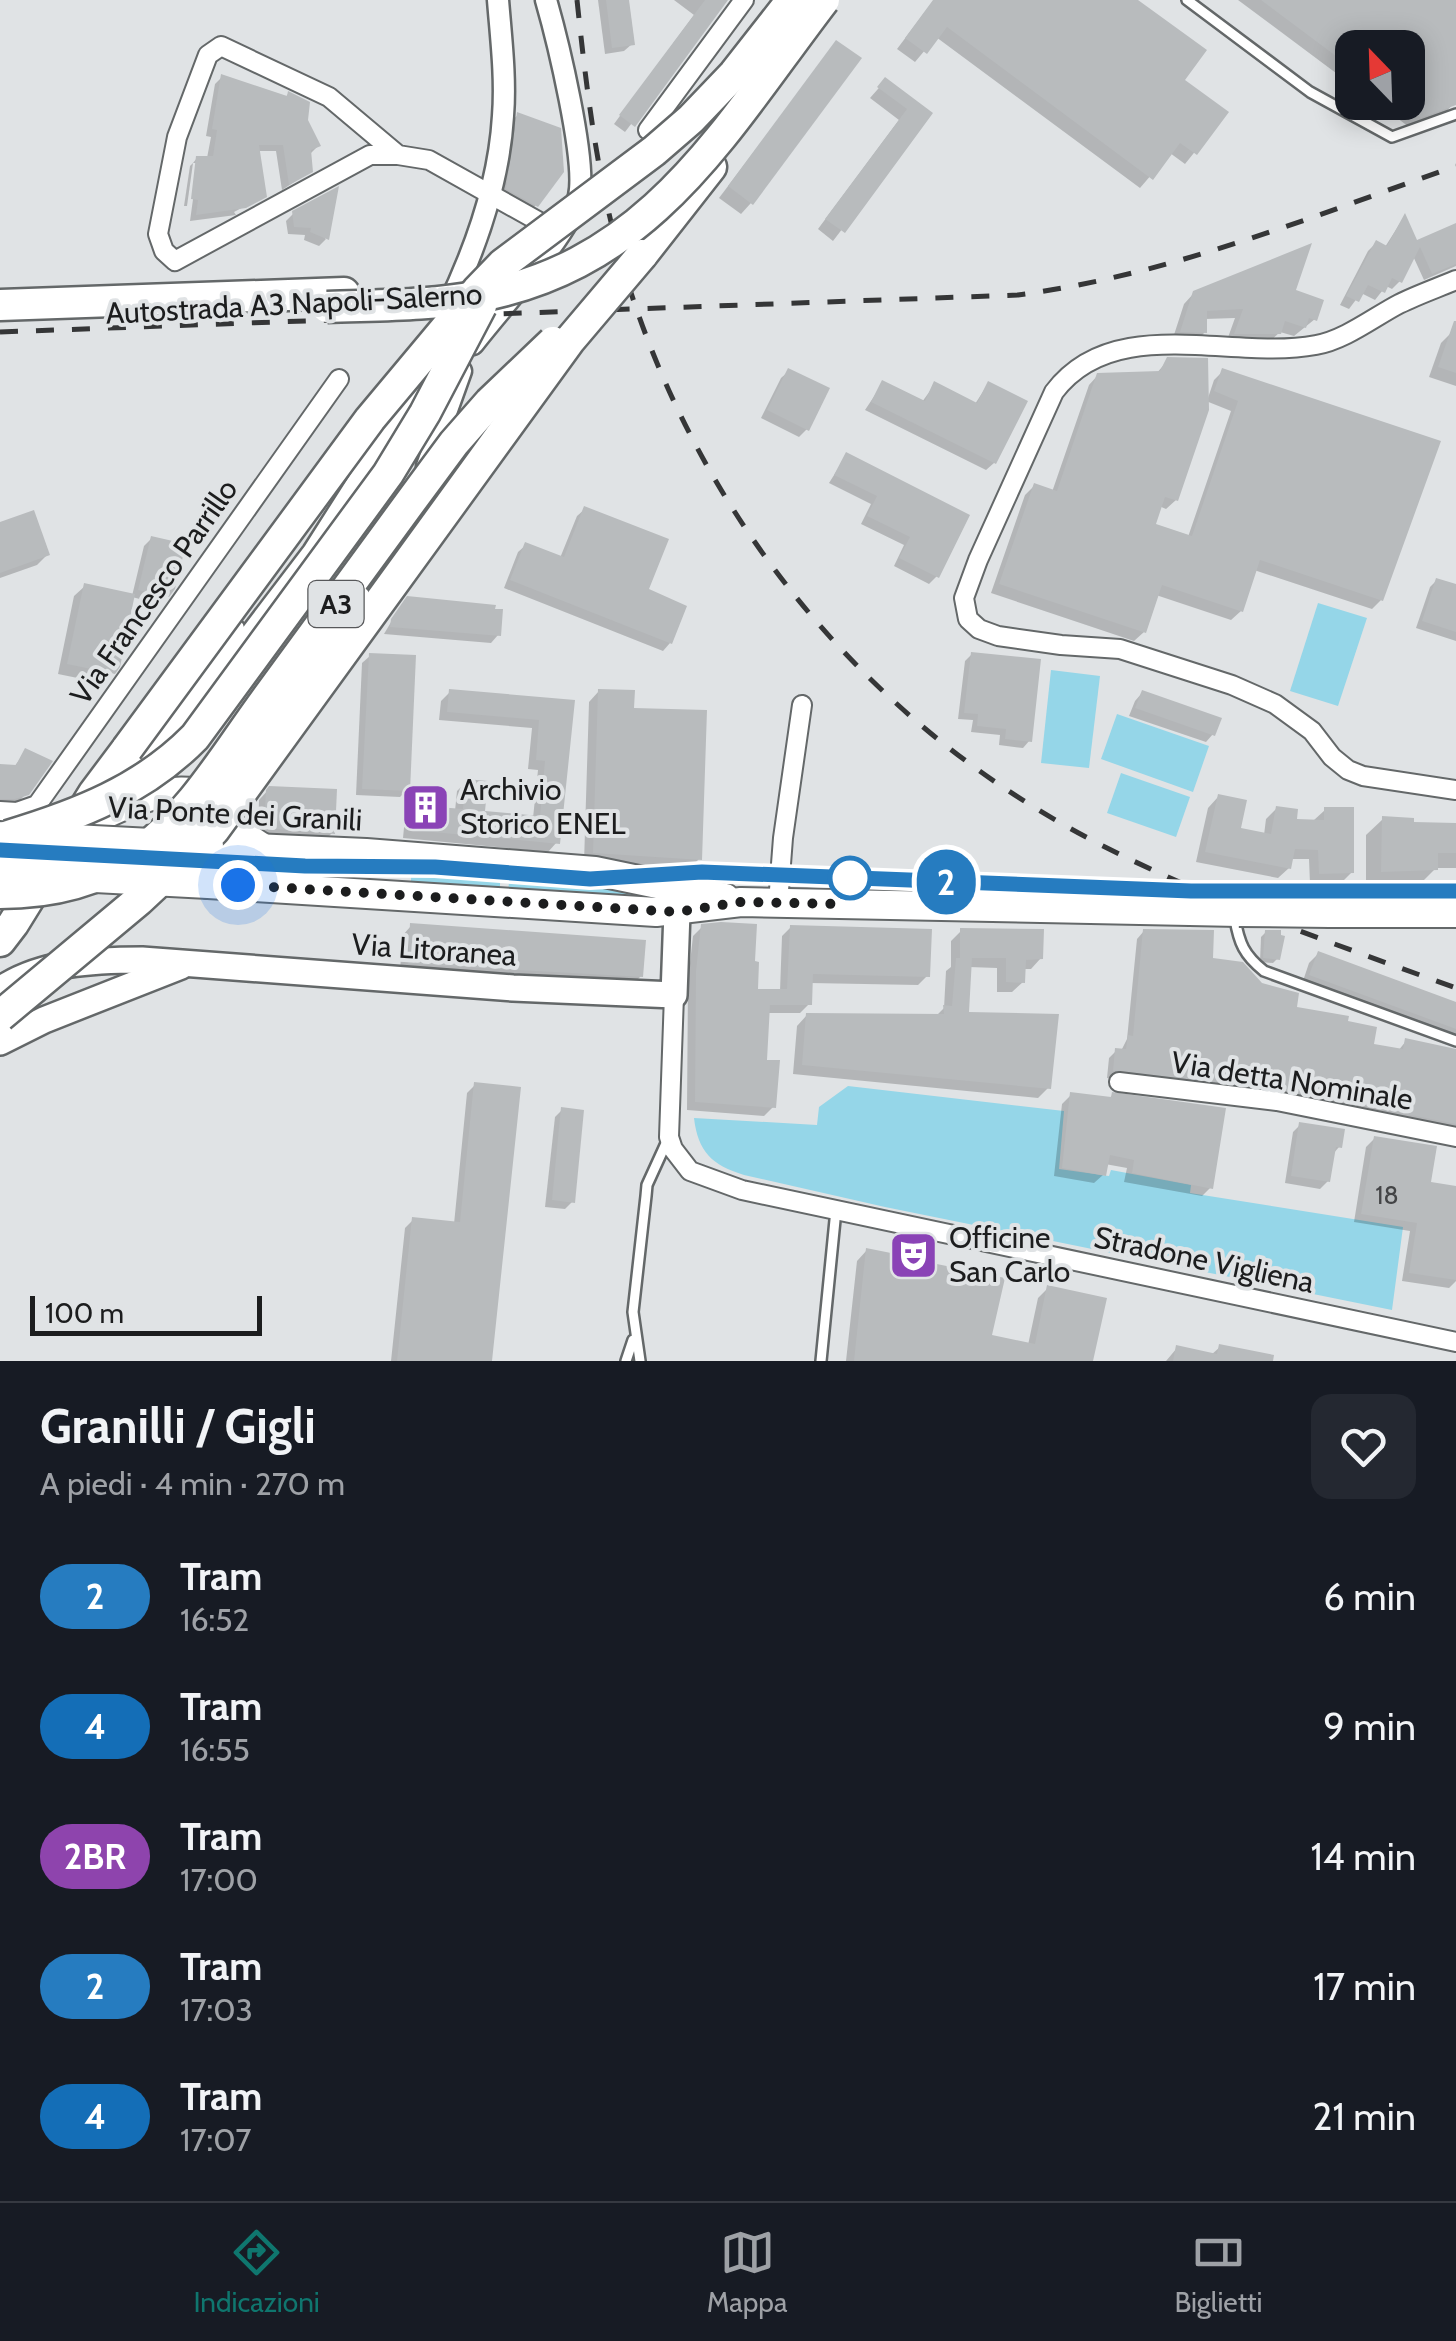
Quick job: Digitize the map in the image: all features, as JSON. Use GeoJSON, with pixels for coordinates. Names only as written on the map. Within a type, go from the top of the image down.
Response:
{"type":"FeatureCollection","features":[{"type":"Feature","properties":{"kind":"highway","name":"A3"},"geometry":{"type":"LineString","coordinates":[[3,828],[74,815],[128,788],[166,765],[207,722],[388,474],[426,413],[490,292],[550,234],[690,119],[734,74],[792,0]]}},
{"type":"Feature","properties":{"kind":"highway","name":"Autostrada A3 Napoli-Salerno"},"geometry":{"type":"LineString","coordinates":[[0,319],[336,300],[493,281],[544,266],[601,237],[659,192],[811,0]]}},
{"type":"Feature","properties":{"kind":"highway","name":"Autostrada A3 Napoli-Salerno"},"geometry":{"type":"LineString","coordinates":[[0,305],[336,300],[427,303],[482,296],[560,273],[600,252],[665,201],[824,0]]}},
{"type":"Feature","properties":{"kind":"highway","name":"A3"},"geometry":{"type":"LineString","coordinates":[[0,1016],[214,830],[570,340],[642,255],[840,0]]}},
{"type":"Feature","properties":{"kind":"highway","name":"A3"},"geometry":{"type":"LineString","coordinates":[[0,940],[94,793],[386,398],[503,264],[550,234]]}},
{"type":"Feature","properties":{"kind":"highway","name":"A3"},"geometry":{"type":"LineString","coordinates":[[0,896],[86,881],[120,866],[159,837],[209,778],[454,443],[501,390],[642,255]]}},
{"type":"Feature","properties":{"kind":"main road"},"geometry":{"type":"LineString","coordinates":[[70,833],[104,814],[160,794],[185,792],[224,808],[243,836],[263,848]]}},
{"type":"Feature","properties":{"kind":"main road","name":"Via Ponte dei Granili"},"geometry":{"type":"LineString","coordinates":[[3,828],[204,834],[263,848],[595,870],[739,901]]}},
{"type":"Feature","properties":{"kind":"main road"},"geometry":{"type":"LineString","coordinates":[[0,873],[677,912],[739,901],[1456,913]]}},
{"type":"Feature","properties":{"kind":"main road"},"geometry":{"type":"LineString","coordinates":[[636,877],[677,912]]}},
{"type":"Feature","properties":{"kind":"main road"},"geometry":{"type":"LineString","coordinates":[[674,996],[677,912]]}},
{"type":"Feature","properties":{"kind":"main road","name":"Via Litoranea"},"geometry":{"type":"LineString","coordinates":[[0,990],[44,970],[98,960],[190,962],[513,988],[674,996]]}},
{"type":"Feature","properties":{"kind":"main road"},"geometry":{"type":"LineString","coordinates":[[0,1042],[44,1020],[190,962]]}},
{"type":"Feature","properties":{"kind":"street"},"geometry":{"type":"LineString","coordinates":[[128,788],[189,720],[313,552],[392,428],[464,274],[491,193],[504,118],[498,0]]}},
{"type":"Feature","properties":{"kind":"street"},"geometry":{"type":"LineString","coordinates":[[224,808],[231,776],[300,672],[334,576],[376,488],[448,375],[550,234],[572,216],[581,181],[556,32],[546,0]]}},
{"type":"Feature","properties":{"kind":"street"},"geometry":{"type":"LineString","coordinates":[[648,130],[744,0]]}},
{"type":"Feature","properties":{"kind":"street"},"geometry":{"type":"LineString","coordinates":[[398,155],[329,97],[221,46],[208,55],[178,137],[158,234],[164,251],[175,261],[370,156],[428,160],[491,193],[550,234]]}},
{"type":"Feature","properties":{"kind":"street"},"geometry":{"type":"LineString","coordinates":[[1456,280],[1322,344],[1295,348],[1149,346],[1090,359],[1068,374],[1054,392],[964,598],[968,619],[979,630],[1061,646],[1120,649],[1232,685],[1275,704],[1312,731],[1348,770],[1363,776],[1456,790]]}},
{"type":"Feature","properties":{"kind":"street"},"geometry":{"type":"LineString","coordinates":[[180,863],[204,834],[405,521],[474,342]]}},
{"type":"Feature","properties":{"kind":"street","name":"Via Francesco Parrillo"},"geometry":{"type":"LineString","coordinates":[[3,828],[18,812],[38,805],[339,379]]}},
{"type":"Feature","properties":{"kind":"street"},"geometry":{"type":"LineString","coordinates":[[94,793],[130,765],[169,721],[379,422],[413,380]]}},
{"type":"Feature","properties":{"kind":"street"},"geometry":{"type":"LineString","coordinates":[[778,903],[782,838],[802,706]]}},
{"type":"Feature","properties":{"kind":"street"},"geometry":{"type":"LineString","coordinates":[[0,896],[56,899],[95,890],[204,834]]}},
{"type":"Feature","properties":{"kind":"street"},"geometry":{"type":"LineString","coordinates":[[669,1136],[674,996]]}},
{"type":"Feature","properties":{"kind":"street","name":"Via detta Nominale"},"geometry":{"type":"LineString","coordinates":[[1119,1082],[1278,1101],[1456,1137]]}},
{"type":"Feature","properties":{"kind":"street","name":"Stradone Vigliena"},"geometry":{"type":"LineString","coordinates":[[669,1136],[680,1162],[690,1170],[742,1190],[1456,1342]]}},
{"type":"Feature","properties":{"kind":"lane"},"geometry":{"type":"LineString","coordinates":[[1187,0],[1310,92],[1392,137],[1456,114]]}},
{"type":"Feature","properties":{"kind":"lane"},"geometry":{"type":"LineString","coordinates":[[1236,912],[1239,943],[1264,970],[1456,1041]]}},
{"type":"Feature","properties":{"kind":"lane"},"geometry":{"type":"LineString","coordinates":[[640,1361],[633,1312],[647,1185],[669,1136]]}},
{"type":"Feature","properties":{"kind":"lane"},"geometry":{"type":"LineString","coordinates":[[821,1361],[836,1210]]}},
{"type":"Feature","properties":{"kind":"lane"},"geometry":{"type":"LineString","coordinates":[[626,1361],[634,1337]]}},
{"type":"Feature","properties":{"kind":"shaded area"},"geometry":{"type":"Polygon","coordinates":[[[1318,603],[1367,618],[1338,706],[1290,691],[1318,603]]]}},
{"type":"Feature","properties":{"kind":"shaded area"},"geometry":{"type":"Polygon","coordinates":[[[1051,670],[1100,676],[1089,768],[1041,763],[1051,670]]]}},
{"type":"Feature","properties":{"kind":"shaded area"},"geometry":{"type":"Polygon","coordinates":[[[1117,714],[1209,746],[1193,792],[1101,759],[1117,714]]]}},
{"type":"Feature","properties":{"kind":"shaded area"},"geometry":{"type":"Polygon","coordinates":[[[1121,773],[1190,797],[1176,837],[1107,813],[1121,773]]]}},
{"type":"Feature","properties":{"kind":"shaded area"},"geometry":{"type":"Polygon","coordinates":[[[411,876],[500,881],[500,889],[411,882],[411,876]]]}},
{"type":"Feature","properties":{"kind":"shaded area"},"geometry":{"type":"Polygon","coordinates":[[[509,882],[618,889],[641,893],[652,902],[508,894],[509,882]]]}},
{"type":"Feature","properties":{"kind":"shaded area"},"geometry":{"type":"Polygon","coordinates":[[[848,1086],[1064,1111],[1059,1169],[1109,1176],[1111,1170],[1191,1185],[1190,1193],[1403,1227],[1392,1310],[744,1175],[715,1162],[699,1140],[694,1118],[817,1125],[819,1107],[848,1086]]]}},
{"type":"Feature","properties":{"kind":"building"},"geometry":{"type":"Polygon","coordinates":[[[606,0],[629,0],[635,45],[612,48],[606,0]]]}},
{"type":"Feature","properties":{"kind":"building"},"geometry":{"type":"Polygon","coordinates":[[[705,0],[728,0],[635,127],[619,115],[705,0]]]}},
{"type":"Feature","properties":{"kind":"building"},"geometry":{"type":"Polygon","coordinates":[[[933,0],[1138,0],[1207,50],[1185,80],[1229,112],[1197,155],[1180,143],[1153,180],[947,27],[927,54],[905,38],[933,0]]]}},
{"type":"Feature","properties":{"kind":"building"},"geometry":{"type":"Polygon","coordinates":[[[1261,0],[1456,0],[1456,105],[1425,117],[1425,30],[1335,30],[1335,55],[1261,0]]]}},
{"type":"Feature","properties":{"kind":"building"},"geometry":{"type":"Polygon","coordinates":[[[836,40],[862,58],[753,205],[728,186],[836,40]]]}},
{"type":"Feature","properties":{"kind":"building"},"geometry":{"type":"Polygon","coordinates":[[[221,74],[287,96],[288,91],[310,102],[308,120],[321,146],[311,150],[313,172],[289,185],[283,145],[259,145],[267,197],[246,208],[196,215],[198,200],[191,199],[196,156],[213,156],[217,130],[212,129],[221,74]]]}},
{"type":"Feature","properties":{"kind":"building"},"geometry":{"type":"Polygon","coordinates":[[[885,77],[933,113],[845,233],[825,219],[907,109],[877,87],[885,77]]]}},
{"type":"Feature","properties":{"kind":"building"},"geometry":{"type":"Polygon","coordinates":[[[517,112],[561,128],[564,172],[538,207],[506,189],[517,112]]]}},
{"type":"Feature","properties":{"kind":"building"},"geometry":{"type":"Polygon","coordinates":[[[339,186],[329,240],[310,232],[311,228],[294,227],[292,211],[339,186]]]}},
{"type":"Feature","properties":{"kind":"building"},"geometry":{"type":"Polygon","coordinates":[[[1405,213],[1417,240],[1456,223],[1456,264],[1432,274],[1420,247],[1402,283],[1392,278],[1385,293],[1368,285],[1359,302],[1346,296],[1376,240],[1387,246],[1405,213]]]}},
{"type":"Feature","properties":{"kind":"building"},"geometry":{"type":"Polygon","coordinates":[[[1312,243],[1296,290],[1324,300],[1317,321],[1309,318],[1306,328],[1285,321],[1281,334],[1234,334],[1243,309],[1207,311],[1207,333],[1180,332],[1193,291],[1312,243]]]}},
{"type":"Feature","properties":{"kind":"building"},"geometry":{"type":"Polygon","coordinates":[[[1456,321],[1456,373],[1438,367],[1456,321]]]}},
{"type":"Feature","properties":{"kind":"building"},"geometry":{"type":"Polygon","coordinates":[[[1167,357],[1208,358],[1209,410],[1178,501],[1165,497],[1156,524],[1192,536],[1238,401],[1214,391],[1222,368],[1441,441],[1383,601],[1260,560],[1243,612],[1162,585],[1146,633],[999,584],[1034,483],[1057,491],[1097,373],[1160,371],[1167,357]]]}},
{"type":"Feature","properties":{"kind":"building"},"geometry":{"type":"Polygon","coordinates":[[[788,368],[830,388],[809,431],[767,410],[788,368]]]}},
{"type":"Feature","properties":{"kind":"building"},"geometry":{"type":"Polygon","coordinates":[[[882,380],[925,401],[934,381],[977,403],[988,381],[1028,401],[996,464],[871,402],[882,380]]]}},
{"type":"Feature","properties":{"kind":"building"},"geometry":{"type":"Polygon","coordinates":[[[846,452],[970,515],[939,578],[899,558],[910,537],[867,516],[877,496],[834,475],[846,452]]]}},
{"type":"Feature","properties":{"kind":"building"},"geometry":{"type":"Polygon","coordinates":[[[584,506],[669,539],[649,589],[687,606],[672,644],[510,580],[525,542],[564,557],[584,506]]]}},
{"type":"Feature","properties":{"kind":"building"},"geometry":{"type":"Polygon","coordinates":[[[34,510],[50,555],[0,573],[0,522],[34,510]]]}},
{"type":"Feature","properties":{"kind":"building"},"geometry":{"type":"Polygon","coordinates":[[[151,536],[186,544],[175,589],[169,597],[138,590],[151,536]]]}},
{"type":"Feature","properties":{"kind":"building"},"geometry":{"type":"Polygon","coordinates":[[[1436,578],[1456,584],[1456,632],[1422,621],[1436,578]]]}},
{"type":"Feature","properties":{"kind":"building"},"geometry":{"type":"Polygon","coordinates":[[[84,583],[135,594],[120,667],[115,674],[67,664],[84,583]]]}},
{"type":"Feature","properties":{"kind":"building"},"geometry":{"type":"Polygon","coordinates":[[[407,596],[496,605],[495,609],[503,609],[501,636],[390,627],[407,596]]]}},
{"type":"Feature","properties":{"kind":"building"},"geometry":{"type":"Polygon","coordinates":[[[971,652],[1041,659],[1032,742],[1005,739],[1006,729],[977,726],[978,714],[964,713],[971,652]]]}},
{"type":"Feature","properties":{"kind":"building"},"geometry":{"type":"Polygon","coordinates":[[[369,653],[416,655],[410,791],[362,789],[369,653]]]}},
{"type":"Feature","properties":{"kind":"building"},"geometry":{"type":"Polygon","coordinates":[[[449,689],[575,700],[560,844],[411,830],[413,805],[463,809],[465,779],[488,781],[485,811],[540,816],[545,761],[536,760],[539,720],[447,712],[449,689]]]}},
{"type":"Feature","properties":{"kind":"building"},"geometry":{"type":"Polygon","coordinates":[[[598,689],[635,690],[634,708],[707,710],[702,860],[593,853],[598,689]]]}},
{"type":"Feature","properties":{"kind":"building"},"geometry":{"type":"Polygon","coordinates":[[[1142,690],[1222,718],[1215,736],[1135,708],[1142,690]]]}},
{"type":"Feature","properties":{"kind":"building"},"geometry":{"type":"Polygon","coordinates":[[[25,748],[53,761],[29,795],[0,799],[0,764],[16,765],[25,748]]]}},
{"type":"Feature","properties":{"kind":"building"},"geometry":{"type":"Polygon","coordinates":[[[269,786],[337,789],[335,834],[264,828],[269,786]]]}},
{"type":"Feature","properties":{"kind":"building"},"geometry":{"type":"Polygon","coordinates":[[[1218,794],[1247,800],[1241,828],[1271,834],[1276,806],[1298,809],[1297,819],[1324,820],[1324,807],[1354,807],[1354,873],[1319,874],[1318,850],[1295,849],[1291,869],[1205,852],[1218,794]]]}},
{"type":"Feature","properties":{"kind":"building"},"geometry":{"type":"Polygon","coordinates":[[[1382,816],[1456,823],[1456,853],[1438,853],[1438,870],[1381,872],[1382,816]]]}},
{"type":"Feature","properties":{"kind":"building"},"geometry":{"type":"Polygon","coordinates":[[[410,923],[646,940],[643,977],[408,964],[410,923]]]}},
{"type":"Feature","properties":{"kind":"building"},"geometry":{"type":"Polygon","coordinates":[[[701,924],[757,924],[758,989],[787,989],[790,925],[932,929],[930,977],[813,974],[812,1005],[770,1005],[767,1060],[780,1060],[776,1108],[695,1102],[696,971],[701,924]]]}},
{"type":"Feature","properties":{"kind":"building"},"geometry":{"type":"Polygon","coordinates":[[[960,928],[1044,929],[1043,959],[1026,960],[1025,983],[1006,982],[1006,958],[972,958],[969,1012],[1059,1014],[1051,1089],[802,1065],[806,1013],[944,1014],[943,1005],[952,1006],[956,958],[960,958],[960,928]]]}},
{"type":"Feature","properties":{"kind":"building"},"geometry":{"type":"Polygon","coordinates":[[[1143,929],[1214,930],[1213,958],[1243,962],[1262,983],[1299,993],[1297,1007],[1349,1016],[1348,1021],[1377,1027],[1374,1044],[1403,1049],[1405,1038],[1456,1049],[1456,1124],[1279,1089],[1113,1071],[1115,1048],[1126,1049],[1128,1035],[1133,1036],[1143,929]]]}},
{"type":"Feature","properties":{"kind":"building"},"geometry":{"type":"Polygon","coordinates":[[[1265,930],[1281,930],[1285,936],[1280,960],[1263,958],[1265,930]]]}},
{"type":"Feature","properties":{"kind":"building"},"geometry":{"type":"Polygon","coordinates":[[[1318,951],[1456,1002],[1456,1029],[1309,975],[1318,951]]]}},
{"type":"Feature","properties":{"kind":"building"},"geometry":{"type":"Polygon","coordinates":[[[474,1082],[521,1087],[492,1361],[397,1361],[412,1217],[460,1222],[474,1082]]]}},
{"type":"Feature","properties":{"kind":"building"},"geometry":{"type":"Polygon","coordinates":[[[1070,1092],[1111,1097],[1112,1092],[1226,1108],[1213,1189],[1132,1173],[1134,1160],[1110,1155],[1106,1176],[1062,1168],[1070,1092]]]}},
{"type":"Feature","properties":{"kind":"building"},"geometry":{"type":"Polygon","coordinates":[[[561,1107],[584,1110],[575,1203],[552,1200],[561,1107]]]}},
{"type":"Feature","properties":{"kind":"building"},"geometry":{"type":"Polygon","coordinates":[[[1299,1122],[1345,1129],[1342,1148],[1336,1147],[1330,1182],[1291,1176],[1299,1122]]]}},
{"type":"Feature","properties":{"kind":"building"},"geometry":{"type":"Polygon","coordinates":[[[1374,1136],[1437,1146],[1431,1182],[1456,1186],[1456,1280],[1409,1273],[1417,1223],[1361,1214],[1374,1136]]]}},
{"type":"Feature","properties":{"kind":"building"},"geometry":{"type":"Polygon","coordinates":[[[903,1246],[929,1251],[927,1262],[1005,1278],[992,1335],[1035,1344],[1047,1285],[1107,1298],[1093,1361],[854,1361],[866,1248],[901,1255],[903,1246]]]}},
{"type":"Feature","properties":{"kind":"building"},"geometry":{"type":"Polygon","coordinates":[[[1219,1344],[1274,1355],[1273,1361],[1173,1361],[1176,1345],[1217,1354],[1219,1344]]]}},
{"type":"Feature","properties":{"kind":"tram line","name":"2"},"geometry":{"type":"LineString","coordinates":[[0,850],[305,866],[435,867],[590,879],[702,872],[1191,891],[1456,891]]}},
{"type":"Feature","properties":{"kind":"tram line"},"geometry":{"type":"LineString","coordinates":[[0,856],[327,874],[448,874],[600,886],[713,879],[1160,897],[1456,897]]}},
{"type":"Feature","properties":{"kind":"railway"},"geometry":{"type":"LineString","coordinates":[[577,0],[604,190],[619,253],[648,342],[686,427],[732,508],[786,584],[846,654],[913,718],[987,776],[1066,826],[1207,894],[1456,988]]}},
{"type":"Feature","properties":{"kind":"railway"},"geometry":{"type":"LineString","coordinates":[[0,332],[1018,295],[1075,286],[1186,259],[1456,166]]}},
{"type":"Feature","properties":{"kind":"place","name":"Archivio Storico ENEL"},"geometry":{"type":"Point","coordinates":[425,807]}},
{"type":"Feature","properties":{"kind":"place","name":"Officine San Carlo"},"geometry":{"type":"Point","coordinates":[914,1255]}},
{"type":"Feature","properties":{"kind":"route"},"geometry":{"type":"LineString","coordinates":[[238,885],[677,912],[741,902],[837,904],[850,878]]}}]}
